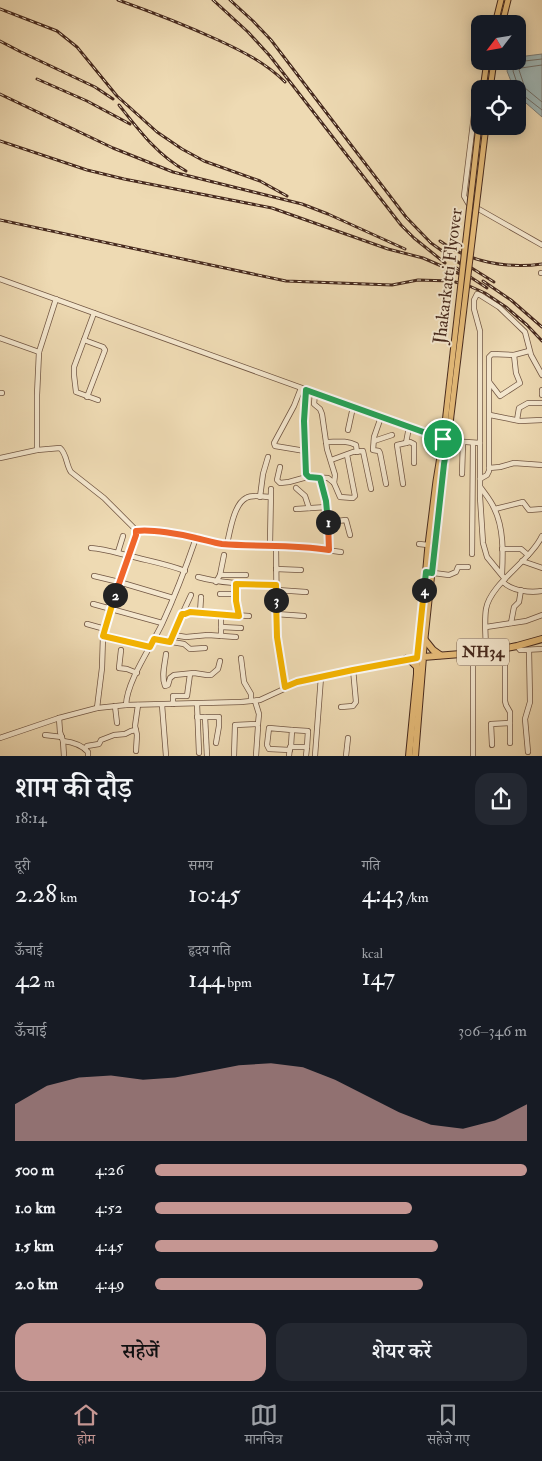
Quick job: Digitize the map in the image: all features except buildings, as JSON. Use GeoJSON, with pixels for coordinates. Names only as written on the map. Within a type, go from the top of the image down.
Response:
{"type":"FeatureCollection","features":[{"type":"Feature","properties":{"kind":"highway","name":"NH34"},"geometry":{"type":"LineString","coordinates":[[420,657],[486,652],[542,639]]}},
{"type":"Feature","properties":{"kind":"highway"},"geometry":{"type":"LineString","coordinates":[[425,640],[440,655]]}},
{"type":"Feature","properties":{"kind":"highway"},"geometry":{"type":"LineString","coordinates":[[412,754],[420,657]]}},
{"type":"Feature","properties":{"kind":"highway"},"geometry":{"type":"LineString","coordinates":[[406,660],[411,661],[417,670],[414,743]]}},
{"type":"Feature","properties":{"kind":"main road"},"geometry":{"type":"LineString","coordinates":[[497,15],[501,0]]}},
{"type":"Feature","properties":{"kind":"main road"},"geometry":{"type":"LineString","coordinates":[[504,15],[508,0]]}},
{"type":"Feature","properties":{"kind":"main road","name":"Jhakarkatti Flyover"},"geometry":{"type":"LineString","coordinates":[[446,440],[478,135]]}},
{"type":"Feature","properties":{"kind":"main road","name":"Jhakarkatti Flyover"},"geometry":{"type":"LineString","coordinates":[[446,432],[485,135]]}},
{"type":"Feature","properties":{"kind":"main road"},"geometry":{"type":"LineString","coordinates":[[420,657],[428,544],[436,481],[446,440]]}},
{"type":"Feature","properties":{"kind":"main road"},"geometry":{"type":"LineString","coordinates":[[417,670],[425,640],[446,440]]}},
{"type":"Feature","properties":{"kind":"street"},"geometry":{"type":"LineString","coordinates":[[472,135],[465,200],[542,245]]}},
{"type":"Feature","properties":{"kind":"street"},"geometry":{"type":"LineString","coordinates":[[0,279],[446,440],[480,443]]}},
{"type":"Feature","properties":{"kind":"street"},"geometry":{"type":"LineString","coordinates":[[502,574],[490,562],[483,543],[480,487],[480,331],[473,306],[478,294],[498,307],[525,332],[529,351],[542,375]]}},
{"type":"Feature","properties":{"kind":"street"},"geometry":{"type":"LineString","coordinates":[[37,450],[36,396],[39,352],[56,299]]}},
{"type":"Feature","properties":{"kind":"street"},"geometry":{"type":"LineString","coordinates":[[94,313],[74,367],[74,375],[76,392],[98,400]]}},
{"type":"Feature","properties":{"kind":"street"},"geometry":{"type":"LineString","coordinates":[[0,338],[39,352]]}},
{"type":"Feature","properties":{"kind":"street"},"geometry":{"type":"LineString","coordinates":[[84,340],[103,347],[105,350],[87,397]]}},
{"type":"Feature","properties":{"kind":"street"},"geometry":{"type":"LineString","coordinates":[[480,479],[487,475],[489,468],[489,358],[492,354],[514,355],[529,351]]}},
{"type":"Feature","properties":{"kind":"street"},"geometry":{"type":"LineString","coordinates":[[480,354],[485,358],[489,358]]}},
{"type":"Feature","properties":{"kind":"street"},"geometry":{"type":"LineString","coordinates":[[489,382],[500,396],[520,383],[516,373],[514,355]]}},
{"type":"Feature","properties":{"kind":"street"},"geometry":{"type":"LineString","coordinates":[[303,389],[274,443],[275,446],[305,451]]}},
{"type":"Feature","properties":{"kind":"street"},"geometry":{"type":"LineString","coordinates":[[303,389],[307,476]]}},
{"type":"Feature","properties":{"kind":"street"},"geometry":{"type":"LineString","coordinates":[[542,390],[542,395]]}},
{"type":"Feature","properties":{"kind":"street"},"geometry":{"type":"LineString","coordinates":[[315,393],[314,404],[322,414],[326,442],[335,475],[334,483]]}},
{"type":"Feature","properties":{"kind":"street"},"geometry":{"type":"LineString","coordinates":[[517,420],[519,408],[528,403],[542,403]]}},
{"type":"Feature","properties":{"kind":"street"},"geometry":{"type":"LineString","coordinates":[[348,430],[353,407]]}},
{"type":"Feature","properties":{"kind":"street"},"geometry":{"type":"LineString","coordinates":[[490,415],[517,420],[542,420]]}},
{"type":"Feature","properties":{"kind":"street"},"geometry":{"type":"LineString","coordinates":[[381,417],[373,450],[380,453],[386,484]]}},
{"type":"Feature","properties":{"kind":"street"},"geometry":{"type":"LineString","coordinates":[[406,443],[409,427]]}},
{"type":"Feature","properties":{"kind":"street"},"geometry":{"type":"LineString","coordinates":[[374,441],[392,435]]}},
{"type":"Feature","properties":{"kind":"street"},"geometry":{"type":"LineString","coordinates":[[326,442],[343,441],[354,444],[358,452]]}},
{"type":"Feature","properties":{"kind":"street"},"geometry":{"type":"LineString","coordinates":[[403,484],[397,445],[412,442],[414,444],[414,463]]}},
{"type":"Feature","properties":{"kind":"street"},"geometry":{"type":"LineString","coordinates":[[462,474],[463,442]]}},
{"type":"Feature","properties":{"kind":"street"},"geometry":{"type":"LineString","coordinates":[[472,554],[473,442]]}},
{"type":"Feature","properties":{"kind":"street"},"geometry":{"type":"LineString","coordinates":[[0,458],[37,450],[57,448],[62,450],[71,472],[104,498],[136,531],[103,636],[102,668],[96,708]]}},
{"type":"Feature","properties":{"kind":"street"},"geometry":{"type":"LineString","coordinates":[[331,460],[363,451],[371,489]]}},
{"type":"Feature","properties":{"kind":"street"},"geometry":{"type":"LineString","coordinates":[[280,467],[278,482],[289,482],[307,476],[326,477],[334,483],[340,497],[353,498],[355,497],[347,455]]}},
{"type":"Feature","properties":{"kind":"street"},"geometry":{"type":"LineString","coordinates":[[260,497],[268,457]]}},
{"type":"Feature","properties":{"kind":"street"},"geometry":{"type":"LineString","coordinates":[[489,468],[514,463],[542,465]]}},
{"type":"Feature","properties":{"kind":"street"},"geometry":{"type":"LineString","coordinates":[[320,478],[327,507],[329,550]]}},
{"type":"Feature","properties":{"kind":"street"},"geometry":{"type":"LineString","coordinates":[[480,487],[495,509],[500,526],[502,574],[507,586],[532,592],[542,591]]}},
{"type":"Feature","properties":{"kind":"street"},"geometry":{"type":"LineString","coordinates":[[296,488],[305,496],[309,508]]}},
{"type":"Feature","properties":{"kind":"street"},"geometry":{"type":"LineString","coordinates":[[270,545],[271,490]]}},
{"type":"Feature","properties":{"kind":"street"},"geometry":{"type":"LineString","coordinates":[[227,544],[239,505],[247,497],[270,497]]}},
{"type":"Feature","properties":{"kind":"street"},"geometry":{"type":"LineString","coordinates":[[495,509],[523,502],[529,510],[542,509]]}},
{"type":"Feature","properties":{"kind":"street"},"geometry":{"type":"LineString","coordinates":[[296,509],[327,507]]}},
{"type":"Feature","properties":{"kind":"street"},"geometry":{"type":"LineString","coordinates":[[328,522],[346,520],[350,535]]}},
{"type":"Feature","properties":{"kind":"street"},"geometry":{"type":"LineString","coordinates":[[136,531],[144,530],[227,544],[276,545],[341,552]]}},
{"type":"Feature","properties":{"kind":"street"},"geometry":{"type":"LineString","coordinates":[[118,552],[123,536]]}},
{"type":"Feature","properties":{"kind":"street"},"geometry":{"type":"LineString","coordinates":[[486,652],[486,609],[488,602],[504,580],[536,547],[542,536]]}},
{"type":"Feature","properties":{"kind":"street"},"geometry":{"type":"LineString","coordinates":[[126,705],[127,693],[162,623],[185,571],[196,538]]}},
{"type":"Feature","properties":{"kind":"street"},"geometry":{"type":"LineString","coordinates":[[419,544],[428,544]]}},
{"type":"Feature","properties":{"kind":"street"},"geometry":{"type":"LineString","coordinates":[[276,545],[276,614],[278,644],[285,687]]}},
{"type":"Feature","properties":{"kind":"street"},"geometry":{"type":"LineString","coordinates":[[91,548],[118,552],[128,556],[163,563],[185,571]]}},
{"type":"Feature","properties":{"kind":"street"},"geometry":{"type":"LineString","coordinates":[[502,549],[521,549],[528,555]]}},
{"type":"Feature","properties":{"kind":"street"},"geometry":{"type":"LineString","coordinates":[[216,582],[220,575],[224,555]]}},
{"type":"Feature","properties":{"kind":"street"},"geometry":{"type":"LineString","coordinates":[[522,561],[542,568]]}},
{"type":"Feature","properties":{"kind":"street"},"geometry":{"type":"LineString","coordinates":[[426,572],[449,575],[456,572],[458,566],[468,567]]}},
{"type":"Feature","properties":{"kind":"street"},"geometry":{"type":"LineString","coordinates":[[276,569],[301,570]]}},
{"type":"Feature","properties":{"kind":"street"},"geometry":{"type":"LineString","coordinates":[[220,575],[246,575]]}},
{"type":"Feature","properties":{"kind":"street"},"geometry":{"type":"LineString","coordinates":[[94,576],[173,598]]}},
{"type":"Feature","properties":{"kind":"street"},"geometry":{"type":"LineString","coordinates":[[198,577],[216,582],[306,592]]}},
{"type":"Feature","properties":{"kind":"street"},"geometry":{"type":"LineString","coordinates":[[236,584],[239,616]]}},
{"type":"Feature","properties":{"kind":"street"},"geometry":{"type":"LineString","coordinates":[[511,624],[514,607],[519,602],[521,590]]}},
{"type":"Feature","properties":{"kind":"street"},"geometry":{"type":"LineString","coordinates":[[170,642],[191,594]]}},
{"type":"Feature","properties":{"kind":"street"},"geometry":{"type":"LineString","coordinates":[[220,594],[236,594]]}},
{"type":"Feature","properties":{"kind":"street"},"geometry":{"type":"LineString","coordinates":[[200,613],[201,597]]}},
{"type":"Feature","properties":{"kind":"street"},"geometry":{"type":"LineString","coordinates":[[93,604],[162,623]]}},
{"type":"Feature","properties":{"kind":"street"},"geometry":{"type":"LineString","coordinates":[[182,614],[190,612],[249,616]]}},
{"type":"Feature","properties":{"kind":"street"},"geometry":{"type":"LineString","coordinates":[[276,614],[304,616]]}},
{"type":"Feature","properties":{"kind":"street"},"geometry":{"type":"LineString","coordinates":[[221,615],[221,636]]}},
{"type":"Feature","properties":{"kind":"street"},"geometry":{"type":"LineString","coordinates":[[486,627],[532,620],[542,615]]}},
{"type":"Feature","properties":{"kind":"street"},"geometry":{"type":"LineString","coordinates":[[87,624],[105,630]]}},
{"type":"Feature","properties":{"kind":"street"},"geometry":{"type":"LineString","coordinates":[[221,627],[241,628]]}},
{"type":"Feature","properties":{"kind":"street"},"geometry":{"type":"LineString","coordinates":[[173,635],[186,638],[208,635],[236,637]]}},
{"type":"Feature","properties":{"kind":"street"},"geometry":{"type":"LineString","coordinates":[[103,636],[150,647]]}},
{"type":"Feature","properties":{"kind":"street"},"geometry":{"type":"LineString","coordinates":[[154,639],[184,644],[190,649],[205,648]]}},
{"type":"Feature","properties":{"kind":"street"},"geometry":{"type":"LineString","coordinates":[[517,646],[520,650],[542,649]]}},
{"type":"Feature","properties":{"kind":"street"},"geometry":{"type":"LineString","coordinates":[[505,649],[505,701],[510,712],[510,743]]}},
{"type":"Feature","properties":{"kind":"street"},"geometry":{"type":"LineString","coordinates":[[121,650],[120,670],[127,669],[137,673]]}},
{"type":"Feature","properties":{"kind":"street"},"geometry":{"type":"LineString","coordinates":[[528,752],[525,719],[530,702],[529,650]]}},
{"type":"Feature","properties":{"kind":"street"},"geometry":{"type":"LineString","coordinates":[[474,653],[474,756]]}},
{"type":"Feature","properties":{"kind":"street"},"geometry":{"type":"LineString","coordinates":[[166,654],[163,675],[164,685],[168,685],[170,678],[174,675],[212,674],[218,669],[220,661]]}},
{"type":"Feature","properties":{"kind":"street"},"geometry":{"type":"LineString","coordinates":[[0,738],[96,708],[126,705],[253,701],[269,696],[297,682],[420,657]]}},
{"type":"Feature","properties":{"kind":"street"},"geometry":{"type":"LineString","coordinates":[[241,658],[245,686],[259,714],[256,756]]}},
{"type":"Feature","properties":{"kind":"street"},"geometry":{"type":"LineString","coordinates":[[341,707],[353,706],[355,704],[353,670]]}},
{"type":"Feature","properties":{"kind":"street"},"geometry":{"type":"LineString","coordinates":[[173,704],[173,696],[187,696],[190,674]]}},
{"type":"Feature","properties":{"kind":"street"},"geometry":{"type":"LineString","coordinates":[[315,756],[322,677]]}},
{"type":"Feature","properties":{"kind":"street"},"geometry":{"type":"LineString","coordinates":[[197,704],[199,753]]}},
{"type":"Feature","properties":{"kind":"street"},"geometry":{"type":"LineString","coordinates":[[136,751],[135,726],[138,705]]}},
{"type":"Feature","properties":{"kind":"street"},"geometry":{"type":"LineString","coordinates":[[162,705],[166,756]]}},
{"type":"Feature","properties":{"kind":"street"},"geometry":{"type":"LineString","coordinates":[[114,706],[117,723]]}},
{"type":"Feature","properties":{"kind":"street"},"geometry":{"type":"LineString","coordinates":[[205,716],[207,756]]}},
{"type":"Feature","properties":{"kind":"street"},"geometry":{"type":"LineString","coordinates":[[197,717],[219,718],[216,742]]}},
{"type":"Feature","properties":{"kind":"street"},"geometry":{"type":"LineString","coordinates":[[59,718],[64,756]]}},
{"type":"Feature","properties":{"kind":"street"},"geometry":{"type":"LineString","coordinates":[[492,744],[491,724],[510,723]]}},
{"type":"Feature","properties":{"kind":"street"},"geometry":{"type":"LineString","coordinates":[[234,756],[235,725],[308,731],[306,756]]}},
{"type":"Feature","properties":{"kind":"street"},"geometry":{"type":"LineString","coordinates":[[269,728],[267,745],[269,749],[307,747]]}},
{"type":"Feature","properties":{"kind":"street"},"geometry":{"type":"LineString","coordinates":[[86,749],[87,746],[99,744],[101,740],[116,734],[125,734],[136,730]]}},
{"type":"Feature","properties":{"kind":"street"},"geometry":{"type":"LineString","coordinates":[[289,756],[292,730]]}},
{"type":"Feature","properties":{"kind":"street"},"geometry":{"type":"LineString","coordinates":[[45,735],[74,743],[86,749],[88,756]]}},
{"type":"Feature","properties":{"kind":"street"},"geometry":{"type":"LineString","coordinates":[[346,756],[348,738]]}},
{"type":"Feature","properties":{"kind":"water"},"geometry":{"type":"Polygon","coordinates":[[[542,54],[542,117],[526,103],[526,80],[510,80],[507,71],[526,70],[526,56],[542,54]]]}},
{"type":"Feature","properties":{"kind":"railway"},"geometry":{"type":"LineString","coordinates":[[118,0],[206,34],[262,63],[285,82]]}},
{"type":"Feature","properties":{"kind":"railway"},"geometry":{"type":"LineString","coordinates":[[213,0],[248,32],[270,56],[401,225],[445,263]]}},
{"type":"Feature","properties":{"kind":"railway"},"geometry":{"type":"LineString","coordinates":[[230,0],[271,40],[406,217],[431,243],[465,267]]}},
{"type":"Feature","properties":{"kind":"railway"},"geometry":{"type":"LineString","coordinates":[[0,9],[57,31],[77,47],[117,96],[157,132],[182,149],[204,161],[260,181],[287,196]]}},
{"type":"Feature","properties":{"kind":"railway"},"geometry":{"type":"LineString","coordinates":[[0,41],[95,87],[113,99]]}},
{"type":"Feature","properties":{"kind":"railway"},"geometry":{"type":"LineString","coordinates":[[37,79],[87,101],[130,124]]}},
{"type":"Feature","properties":{"kind":"railway"},"geometry":{"type":"LineString","coordinates":[[0,94],[113,148],[173,172],[302,204],[405,249]]}},
{"type":"Feature","properties":{"kind":"railway"},"geometry":{"type":"LineString","coordinates":[[119,105],[157,149],[186,171]]}},
{"type":"Feature","properties":{"kind":"railway"},"geometry":{"type":"LineString","coordinates":[[0,141],[87,170],[272,208],[388,249],[423,258],[460,274]]}},
{"type":"Feature","properties":{"kind":"railway"},"geometry":{"type":"LineString","coordinates":[[0,220],[286,281],[392,285],[418,280],[451,281],[467,285],[485,293],[506,307],[542,341]]}},
{"type":"Feature","properties":{"kind":"railway"},"geometry":{"type":"LineString","coordinates":[[440,241],[463,254],[489,262],[515,265],[542,264]]}},
{"type":"Feature","properties":{"kind":"railway"},"geometry":{"type":"LineString","coordinates":[[462,262],[494,282]]}},
{"type":"Feature","properties":{"kind":"railway"},"geometry":{"type":"LineString","coordinates":[[455,267],[487,288]]}},
{"type":"Feature","properties":{"kind":"railway"},"geometry":{"type":"LineString","coordinates":[[483,281],[511,300],[542,327]]}},
{"type":"Feature","properties":{"kind":"route"},"geometry":{"type":"LineString","coordinates":[[306,390],[443,439],[448,441],[432,573],[426,572],[417,658],[297,682],[285,687],[277,637],[276,585],[236,584],[236,601],[239,616],[190,612],[182,614],[170,642],[154,639],[150,647],[103,636],[136,531],[144,530],[181,535],[222,544],[270,545],[329,550],[327,507],[324,491],[320,478],[309,477],[306,474],[304,421],[306,390]]}}]}
